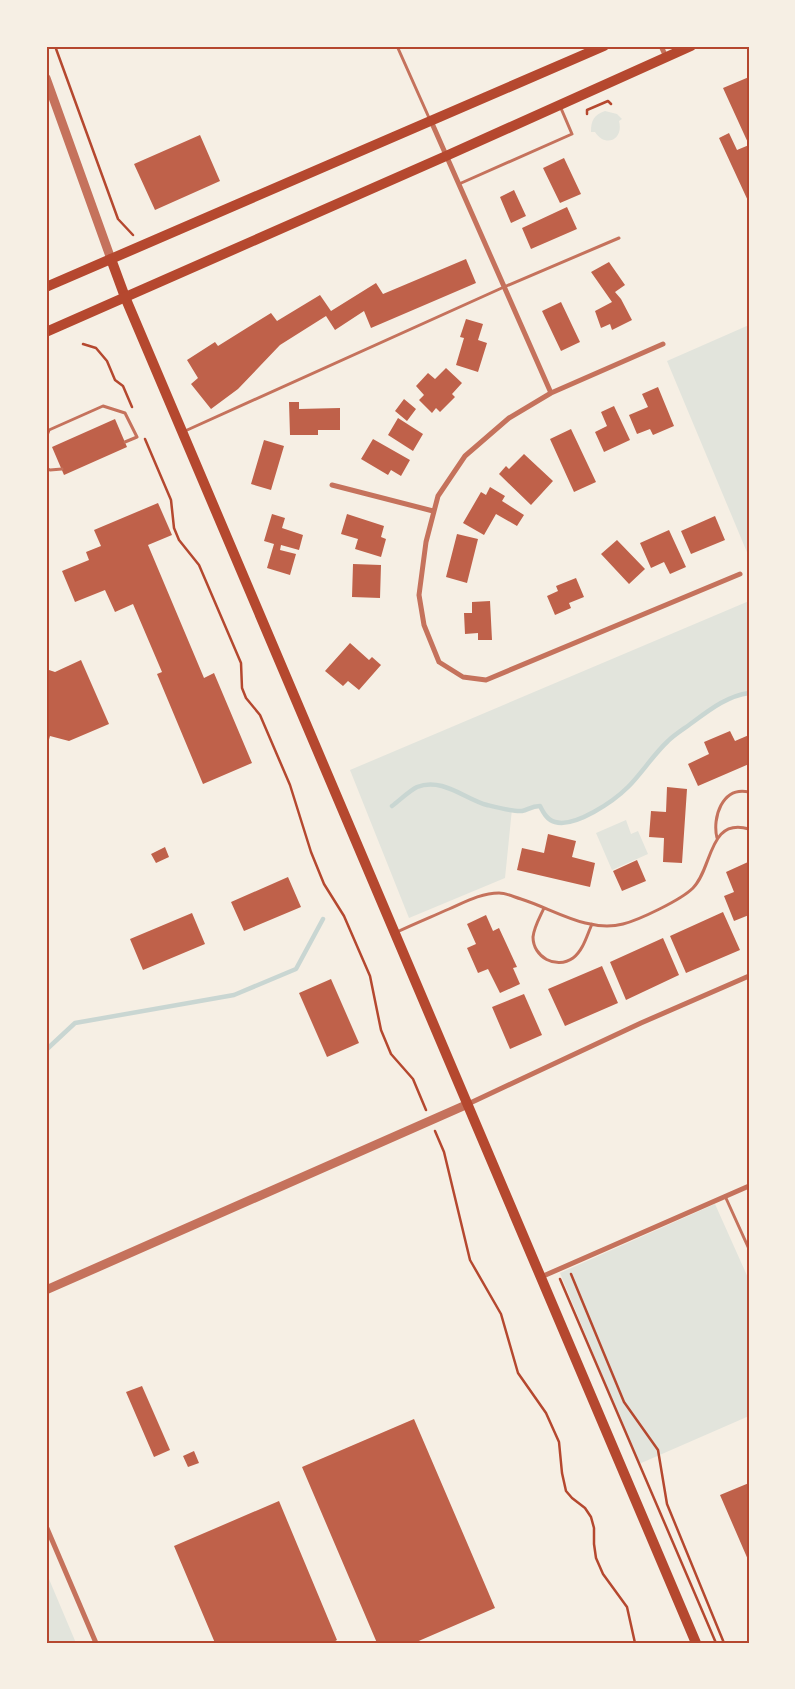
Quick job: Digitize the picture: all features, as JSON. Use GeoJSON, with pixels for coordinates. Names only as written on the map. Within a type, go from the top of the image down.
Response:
{"type":"FeatureCollection","features":[{"type":"Feature","properties":{"kind":"main road"},"geometry":{"type":"LineString","coordinates":[[46,287],[604,46]]}},
{"type":"Feature","properties":{"kind":"main road"},"geometry":{"type":"LineString","coordinates":[[46,332],[691,46]]}},
{"type":"Feature","properties":{"kind":"main road"},"geometry":{"type":"LineString","coordinates":[[111,259],[182,433],[696,1643]]}},
{"type":"Feature","properties":{"kind":"street"},"geometry":{"type":"LineString","coordinates":[[661,46],[666,58]]}},
{"type":"Feature","properties":{"kind":"street"},"geometry":{"type":"LineString","coordinates":[[46,78],[111,259]]}},
{"type":"Feature","properties":{"kind":"street"},"geometry":{"type":"LineString","coordinates":[[430,120],[551,393]]}},
{"type":"Feature","properties":{"kind":"street"},"geometry":{"type":"LineString","coordinates":[[663,344],[551,393],[510,418],[465,456],[438,496],[433,511],[418,595],[424,625],[439,662],[463,677],[486,680],[740,574]]}},
{"type":"Feature","properties":{"kind":"street"},"geometry":{"type":"LineString","coordinates":[[332,485],[433,511]]}},
{"type":"Feature","properties":{"kind":"street"},"geometry":{"type":"LineString","coordinates":[[46,1290],[430,1121],[641,1023],[749,976]]}},
{"type":"Feature","properties":{"kind":"street"},"geometry":{"type":"LineString","coordinates":[[541,1277],[749,1186]]}},
{"type":"Feature","properties":{"kind":"street"},"geometry":{"type":"LineString","coordinates":[[46,1526],[96,1643]]}},
{"type":"Feature","properties":{"kind":"lane"},"geometry":{"type":"LineString","coordinates":[[397,46],[430,120]]}},
{"type":"Feature","properties":{"kind":"lane"},"geometry":{"type":"LineString","coordinates":[[458,184],[572,134],[560,105]]}},
{"type":"Feature","properties":{"kind":"lane"},"geometry":{"type":"LineString","coordinates":[[182,433],[504,287],[619,238]]}},
{"type":"Feature","properties":{"kind":"lane"},"geometry":{"type":"LineString","coordinates":[[46,438],[49,430],[103,406],[125,413],[136,437],[125,442]]}},
{"type":"Feature","properties":{"kind":"lane"},"geometry":{"type":"LineString","coordinates":[[46,468],[50,470],[62,469]]}},
{"type":"Feature","properties":{"kind":"lane"},"geometry":{"type":"LineString","coordinates":[[717,838],[715,829],[718,811],[724,801],[736,792],[749,792]]}},
{"type":"Feature","properties":{"kind":"lane"},"geometry":{"type":"LineString","coordinates":[[394,933],[482,895],[501,893],[592,924],[623,924],[678,899],[695,886],[701,877],[717,838],[733,827],[749,829]]}},
{"type":"Feature","properties":{"kind":"lane"},"geometry":{"type":"LineString","coordinates":[[544,908],[534,930],[534,946],[538,953],[551,962],[566,962],[573,958],[579,952],[592,924]]}},
{"type":"Feature","properties":{"kind":"lane"},"geometry":{"type":"LineString","coordinates":[[725,1196],[749,1249]]}},
{"type":"Feature","properties":{"kind":"path"},"geometry":{"type":"LineString","coordinates":[[55,46],[118,219],[132,235]]}},
{"type":"Feature","properties":{"kind":"path"},"geometry":{"type":"LineString","coordinates":[[587,114],[587,110],[608,101],[611,104]]}},
{"type":"Feature","properties":{"kind":"path"},"geometry":{"type":"LineString","coordinates":[[159,473],[171,500],[174,528],[179,540],[199,565],[241,663],[244,693],[260,715],[290,784],[311,852],[324,884],[344,916],[370,976],[381,1030],[391,1054],[412,1079],[444,1152],[470,1260],[500,1314],[518,1373],[546,1413],[559,1442],[566,1491],[585,1508],[591,1517],[594,1528],[596,1558],[603,1574],[627,1606],[635,1643]]}},
{"type":"Feature","properties":{"kind":"path"},"geometry":{"type":"LineString","coordinates":[[567,1266],[624,1402],[658,1450],[667,1504],[724,1643]]}},
{"type":"Feature","properties":{"kind":"path"},"geometry":{"type":"LineString","coordinates":[[556,1271],[716,1643]]}},
{"type":"Feature","properties":{"kind":"shaded area"},"geometry":{"type":"Polygon","coordinates":[[[605,111],[617,114],[622,119],[619,121],[619,133],[613,140],[608,141],[599,137],[595,132],[591,132],[594,118],[605,111]]]}},
{"type":"Feature","properties":{"kind":"shaded area"},"geometry":{"type":"Polygon","coordinates":[[[749,325],[749,557],[667,361],[749,325]]]}},
{"type":"Feature","properties":{"kind":"shaded area"},"geometry":{"type":"Polygon","coordinates":[[[749,601],[749,693],[732,697],[717,705],[675,735],[622,793],[594,812],[563,823],[554,822],[547,818],[540,806],[512,809],[505,878],[409,918],[350,770],[749,601]]]}},
{"type":"Feature","properties":{"kind":"shaded area"},"geometry":{"type":"Polygon","coordinates":[[[626,820],[631,834],[638,831],[648,854],[612,870],[596,833],[626,820]]]}},
{"type":"Feature","properties":{"kind":"shaded area"},"geometry":{"type":"Polygon","coordinates":[[[715,1204],[749,1280],[749,1416],[639,1464],[560,1273],[715,1204]]]}},
{"type":"Feature","properties":{"kind":"shaded area"},"geometry":{"type":"Polygon","coordinates":[[[46,1572],[76,1643],[46,1643],[46,1572]]]}},
{"type":"Feature","properties":{"kind":"building"},"geometry":{"type":"Polygon","coordinates":[[[749,77],[749,145],[723,88],[749,77]]]}},
{"type":"Feature","properties":{"kind":"building"},"geometry":{"type":"Polygon","coordinates":[[[729,133],[737,150],[749,145],[749,203],[719,138],[729,133]]]}},
{"type":"Feature","properties":{"kind":"building"},"geometry":{"type":"Polygon","coordinates":[[[200,135],[220,181],[155,210],[134,164],[200,135]]]}},
{"type":"Feature","properties":{"kind":"building"},"geometry":{"type":"Polygon","coordinates":[[[564,158],[581,194],[560,203],[543,168],[564,158]]]}},
{"type":"Feature","properties":{"kind":"building"},"geometry":{"type":"Polygon","coordinates":[[[514,190],[526,216],[511,223],[500,197],[514,190]]]}},
{"type":"Feature","properties":{"kind":"building"},"geometry":{"type":"Polygon","coordinates":[[[567,207],[577,229],[531,249],[522,228],[567,207]]]}},
{"type":"Feature","properties":{"kind":"building"},"geometry":{"type":"Polygon","coordinates":[[[466,259],[476,283],[371,328],[364,311],[335,330],[326,316],[280,345],[238,389],[211,409],[191,384],[198,378],[187,360],[215,342],[218,346],[271,313],[277,321],[320,295],[331,311],[376,283],[383,294],[466,259]]]}},
{"type":"Feature","properties":{"kind":"building"},"geometry":{"type":"Polygon","coordinates":[[[609,262],[625,285],[615,292],[632,320],[612,330],[610,324],[601,328],[595,311],[612,302],[591,272],[609,262]]]}},
{"type":"Feature","properties":{"kind":"building"},"geometry":{"type":"Polygon","coordinates":[[[561,302],[580,342],[561,351],[542,311],[561,302]]]}},
{"type":"Feature","properties":{"kind":"building"},"geometry":{"type":"Polygon","coordinates":[[[466,319],[483,324],[478,340],[487,343],[478,372],[456,365],[464,338],[460,337],[466,319]]]}},
{"type":"Feature","properties":{"kind":"building"},"geometry":{"type":"Polygon","coordinates":[[[446,368],[462,383],[452,394],[455,397],[440,412],[436,408],[432,413],[419,400],[424,395],[416,386],[428,373],[435,379],[446,368]]]}},
{"type":"Feature","properties":{"kind":"building"},"geometry":{"type":"Polygon","coordinates":[[[658,387],[674,426],[653,435],[650,429],[637,434],[629,415],[648,407],[642,394],[658,387]]]}},
{"type":"Feature","properties":{"kind":"building"},"geometry":{"type":"Polygon","coordinates":[[[404,399],[416,409],[407,421],[395,411],[404,399]]]}},
{"type":"Feature","properties":{"kind":"building"},"geometry":{"type":"Polygon","coordinates":[[[289,402],[299,402],[299,409],[340,408],[340,430],[318,430],[318,435],[290,435],[289,402]]]}},
{"type":"Feature","properties":{"kind":"building"},"geometry":{"type":"Polygon","coordinates":[[[614,406],[630,440],[604,452],[595,432],[607,426],[601,412],[614,406]]]}},
{"type":"Feature","properties":{"kind":"building"},"geometry":{"type":"Polygon","coordinates":[[[398,418],[423,434],[413,451],[388,435],[398,418]]]}},
{"type":"Feature","properties":{"kind":"building"},"geometry":{"type":"Polygon","coordinates":[[[115,419],[127,447],[64,475],[52,447],[115,419]]]}},
{"type":"Feature","properties":{"kind":"building"},"geometry":{"type":"Polygon","coordinates":[[[571,429],[596,482],[574,492],[550,439],[571,429]]]}},
{"type":"Feature","properties":{"kind":"building"},"geometry":{"type":"Polygon","coordinates":[[[373,439],[410,460],[401,476],[391,470],[388,475],[361,459],[373,439]]]}},
{"type":"Feature","properties":{"kind":"building"},"geometry":{"type":"Polygon","coordinates":[[[264,440],[284,446],[271,490],[251,484],[264,440]]]}},
{"type":"Feature","properties":{"kind":"building"},"geometry":{"type":"Polygon","coordinates":[[[524,454],[553,481],[531,505],[499,474],[506,466],[509,469],[524,454]]]}},
{"type":"Feature","properties":{"kind":"building"},"geometry":{"type":"Polygon","coordinates":[[[490,487],[505,496],[502,501],[524,515],[517,526],[496,514],[484,535],[463,523],[481,492],[486,495],[490,487]]]}},
{"type":"Feature","properties":{"kind":"building"},"geometry":{"type":"Polygon","coordinates":[[[158,503],[172,535],[148,545],[204,678],[214,673],[252,763],[203,784],[157,674],[162,672],[133,604],[115,612],[105,590],[75,602],[62,571],[89,560],[86,552],[101,546],[94,530],[158,503]]]}},
{"type":"Feature","properties":{"kind":"building"},"geometry":{"type":"Polygon","coordinates":[[[272,514],[285,518],[282,528],[303,535],[299,550],[281,545],[280,550],[296,554],[290,575],[267,568],[274,544],[264,541],[272,514]]]}},
{"type":"Feature","properties":{"kind":"building"},"geometry":{"type":"Polygon","coordinates":[[[347,514],[384,526],[381,537],[386,539],[381,557],[355,549],[358,539],[341,534],[347,514]]]}},
{"type":"Feature","properties":{"kind":"building"},"geometry":{"type":"Polygon","coordinates":[[[715,516],[725,540],[691,554],[681,531],[715,516]]]}},
{"type":"Feature","properties":{"kind":"building"},"geometry":{"type":"Polygon","coordinates":[[[669,530],[686,567],[670,574],[664,562],[651,568],[640,543],[669,530]]]}},
{"type":"Feature","properties":{"kind":"building"},"geometry":{"type":"Polygon","coordinates":[[[457,534],[478,539],[467,583],[446,577],[457,534]]]}},
{"type":"Feature","properties":{"kind":"building"},"geometry":{"type":"Polygon","coordinates":[[[617,540],[645,569],[629,584],[601,554],[617,540]]]}},
{"type":"Feature","properties":{"kind":"building"},"geometry":{"type":"Polygon","coordinates":[[[353,564],[381,565],[380,598],[352,597],[353,564]]]}},
{"type":"Feature","properties":{"kind":"building"},"geometry":{"type":"Polygon","coordinates":[[[576,578],[584,597],[569,603],[571,608],[555,615],[547,596],[558,591],[556,586],[576,578]]]}},
{"type":"Feature","properties":{"kind":"building"},"geometry":{"type":"Polygon","coordinates":[[[490,601],[492,640],[478,640],[478,633],[465,634],[464,613],[472,613],[472,602],[490,601]]]}},
{"type":"Feature","properties":{"kind":"building"},"geometry":{"type":"Polygon","coordinates":[[[350,643],[369,660],[372,657],[381,665],[359,690],[348,681],[343,686],[325,671],[350,643]]]}},
{"type":"Feature","properties":{"kind":"building"},"geometry":{"type":"Polygon","coordinates":[[[81,660],[109,724],[69,741],[50,736],[46,750],[46,669],[55,672],[81,660]]]}},
{"type":"Feature","properties":{"kind":"building"},"geometry":{"type":"Polygon","coordinates":[[[730,731],[735,741],[749,735],[749,764],[698,786],[688,764],[709,754],[704,742],[730,731]]]}},
{"type":"Feature","properties":{"kind":"building"},"geometry":{"type":"Polygon","coordinates":[[[667,787],[687,789],[682,863],[663,862],[664,838],[649,837],[651,811],[666,812],[667,787]]]}},
{"type":"Feature","properties":{"kind":"building"},"geometry":{"type":"Polygon","coordinates":[[[548,834],[576,841],[572,857],[595,863],[590,887],[517,870],[522,848],[544,853],[548,834]]]}},
{"type":"Feature","properties":{"kind":"building"},"geometry":{"type":"Polygon","coordinates":[[[165,847],[169,857],[156,863],[151,854],[165,847]]]}},
{"type":"Feature","properties":{"kind":"building"},"geometry":{"type":"Polygon","coordinates":[[[637,860],[646,881],[622,891],[613,871],[637,860]]]}},
{"type":"Feature","properties":{"kind":"building"},"geometry":{"type":"Polygon","coordinates":[[[748,862],[749,915],[734,921],[724,896],[734,892],[726,872],[748,862]]]}},
{"type":"Feature","properties":{"kind":"building"},"geometry":{"type":"Polygon","coordinates":[[[288,877],[301,907],[244,931],[231,902],[288,877]]]}},
{"type":"Feature","properties":{"kind":"building"},"geometry":{"type":"Polygon","coordinates":[[[723,912],[740,950],[686,973],[670,936],[723,912]]]}},
{"type":"Feature","properties":{"kind":"building"},"geometry":{"type":"Polygon","coordinates":[[[192,913],[205,944],[143,970],[130,939],[192,913]]]}},
{"type":"Feature","properties":{"kind":"building"},"geometry":{"type":"Polygon","coordinates":[[[486,915],[493,931],[499,928],[517,967],[513,968],[520,984],[500,993],[488,969],[478,973],[467,948],[476,944],[467,924],[486,915]]]}},
{"type":"Feature","properties":{"kind":"building"},"geometry":{"type":"Polygon","coordinates":[[[663,938],[679,975],[626,1000],[610,962],[663,938]]]}},
{"type":"Feature","properties":{"kind":"building"},"geometry":{"type":"Polygon","coordinates":[[[602,966],[618,1003],[565,1026],[548,989],[602,966]]]}},
{"type":"Feature","properties":{"kind":"building"},"geometry":{"type":"Polygon","coordinates":[[[331,979],[359,1043],[327,1057],[299,993],[331,979]]]}},
{"type":"Feature","properties":{"kind":"building"},"geometry":{"type":"Polygon","coordinates":[[[524,994],[542,1035],[510,1049],[492,1007],[524,994]]]}},
{"type":"Feature","properties":{"kind":"building"},"geometry":{"type":"Polygon","coordinates":[[[142,1386],[170,1450],[154,1457],[126,1392],[142,1386]]]}},
{"type":"Feature","properties":{"kind":"building"},"geometry":{"type":"Polygon","coordinates":[[[414,1419],[495,1608],[414,1643],[377,1643],[302,1467],[414,1419]]]}},
{"type":"Feature","properties":{"kind":"building"},"geometry":{"type":"Polygon","coordinates":[[[194,1451],[199,1463],[188,1467],[183,1456],[194,1451]]]}},
{"type":"Feature","properties":{"kind":"building"},"geometry":{"type":"Polygon","coordinates":[[[749,1483],[749,1562],[720,1495],[749,1483]]]}},
{"type":"Feature","properties":{"kind":"building"},"geometry":{"type":"Polygon","coordinates":[[[279,1501],[337,1640],[332,1643],[215,1643],[174,1546],[279,1501]]]}},
{"type":"Feature","properties":{"kind":"waterway"},"geometry":{"type":"LineString","coordinates":[[392,806],[417,787],[435,785],[453,790],[487,805],[519,811],[540,806],[546,816],[552,821],[563,823],[573,821],[594,812],[622,793],[663,746],[678,733],[732,697],[749,693]]}},
{"type":"Feature","properties":{"kind":"waterway"},"geometry":{"type":"LineString","coordinates":[[46,1050],[75,1023],[234,995],[296,969],[323,919]]}}]}
